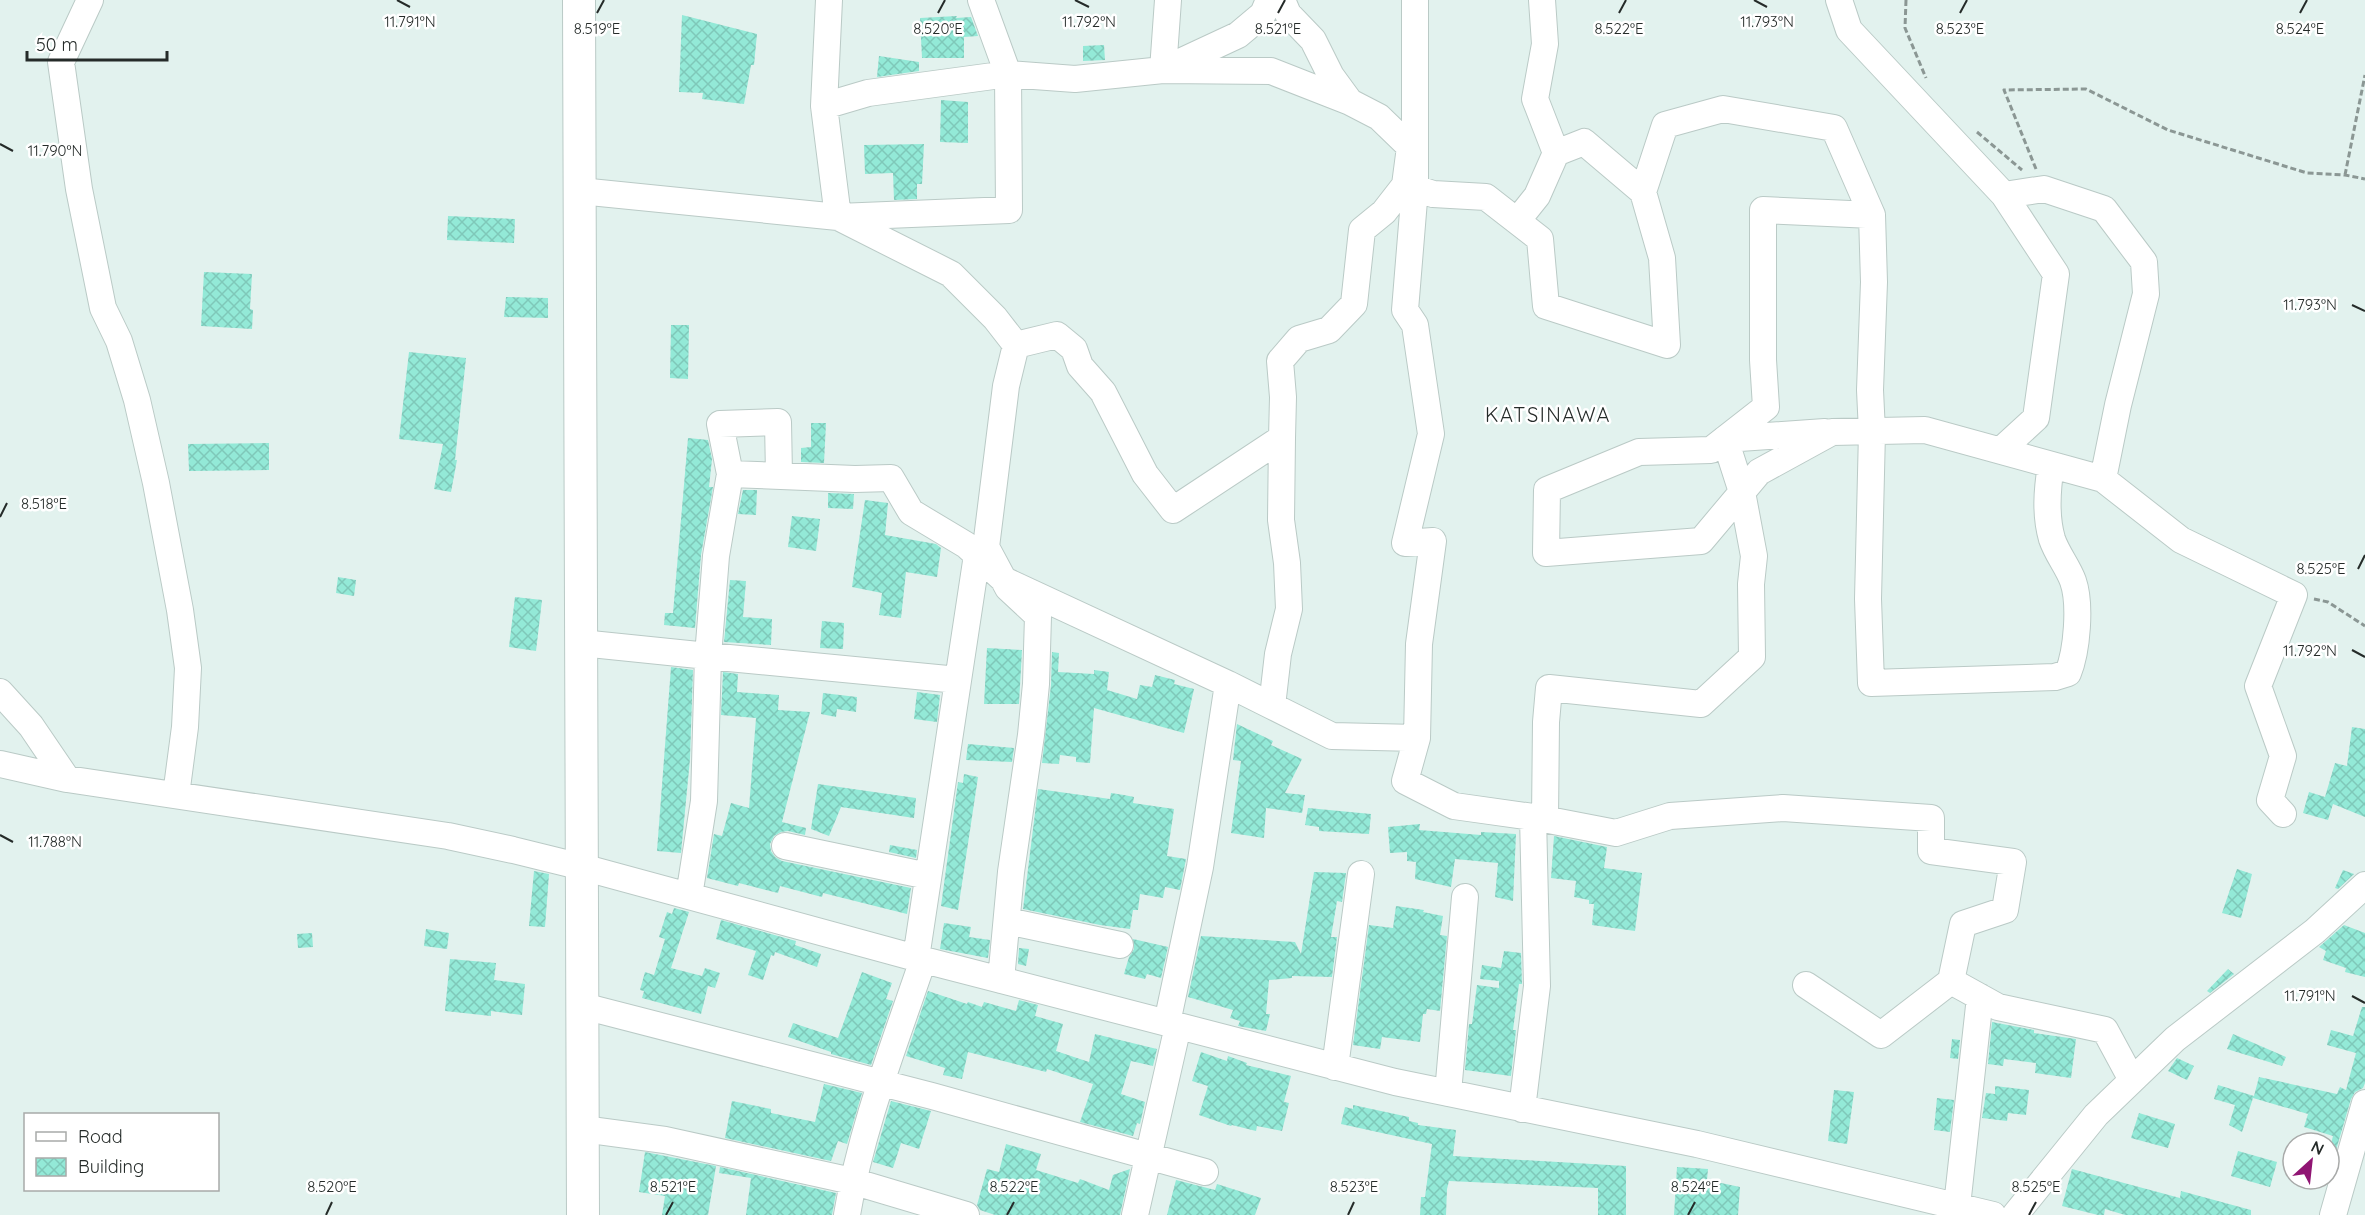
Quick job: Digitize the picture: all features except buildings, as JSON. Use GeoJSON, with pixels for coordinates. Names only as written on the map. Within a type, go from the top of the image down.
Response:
{"type":"FeatureCollection","features":[{"type":"Feature","properties":{"kind":"main road"},"geometry":{"type":"LineString","coordinates":[[579,0],[583,1215]]}},
{"type":"Feature","properties":{"kind":"street"},"geometry":{"type":"LineString","coordinates":[[90,0],[61,62],[79,189],[103,308],[119,341],[137,400],[156,483],[180,610],[188,668],[185,727],[176,795]]}},
{"type":"Feature","properties":{"kind":"street"},"geometry":{"type":"LineString","coordinates":[[829,0],[824,106],[838,217]]}},
{"type":"Feature","properties":{"kind":"street"},"geometry":{"type":"LineString","coordinates":[[580,191],[838,217],[1009,210],[1008,74],[981,0]]}},
{"type":"Feature","properties":{"kind":"street"},"geometry":{"type":"LineString","coordinates":[[1162,70],[1168,0]]}},
{"type":"Feature","properties":{"kind":"street"},"geometry":{"type":"LineString","coordinates":[[1162,70],[1238,35],[1263,14],[1269,0]]}},
{"type":"Feature","properties":{"kind":"street"},"geometry":{"type":"LineString","coordinates":[[1282,0],[1288,14],[1313,40],[1331,76],[1350,102]]}},
{"type":"Feature","properties":{"kind":"street"},"geometry":{"type":"LineString","coordinates":[[1415,0],[1404,310],[1415,325],[1431,434],[1405,543],[1433,541],[1419,644],[1417,738],[1405,781],[1454,806],[1539,818],[1616,833],[1670,816],[1783,808],[1931,818],[1931,851],[2013,862],[2005,910],[1964,924],[1951,981],[1881,1035],[1806,985]]}},
{"type":"Feature","properties":{"kind":"street"},"geometry":{"type":"LineString","coordinates":[[1542,0],[1545,44],[1535,99],[1556,153]]}},
{"type":"Feature","properties":{"kind":"street"},"geometry":{"type":"LineString","coordinates":[[1839,0],[1849,30],[2004,195],[2056,274],[2036,418],[2001,450]]}},
{"type":"Feature","properties":{"kind":"street"},"geometry":{"type":"LineString","coordinates":[[824,106],[868,93],[1008,74],[1075,79],[1162,70],[1271,71],[1350,102],[1379,117],[1410,147],[1410,187],[1362,230],[1354,304],[1329,330],[1299,339],[1280,361],[1283,397],[1281,520],[1287,562],[1289,609],[1278,654],[1272,706]]}},
{"type":"Feature","properties":{"kind":"street"},"geometry":{"type":"LineString","coordinates":[[1643,192],[1665,125],[1723,109],[1834,128],[1872,215],[1874,282],[1870,390],[1872,432],[1868,599],[1871,683],[2055,678],[2068,673],[2073,659],[2077,600],[2073,581],[2052,540],[2046,499],[2051,465]]}},
{"type":"Feature","properties":{"kind":"street"},"geometry":{"type":"LineString","coordinates":[[1410,187],[1433,194],[1486,197],[1540,239],[1546,306],[1667,345],[1662,258],[1643,192],[1584,142],[1556,153],[1537,196],[1517,221]]}},
{"type":"Feature","properties":{"kind":"street"},"geometry":{"type":"LineString","coordinates":[[2004,195],[2044,189],[2104,209],[2144,262],[2146,294],[2118,405],[2103,479]]}},
{"type":"Feature","properties":{"kind":"street"},"geometry":{"type":"LineString","coordinates":[[1832,432],[1759,472],[1701,541],[1546,553],[1547,490],[1639,452],[1711,450],[1766,407],[1763,360],[1763,210],[1872,215]]}},
{"type":"Feature","properties":{"kind":"street"},"geometry":{"type":"LineString","coordinates":[[838,217],[951,274],[994,318],[1016,345]]}},
{"type":"Feature","properties":{"kind":"street"},"geometry":{"type":"LineString","coordinates":[[1016,345],[1057,335],[1074,349],[1080,366],[1103,392],[1146,474],[1173,510],[1282,438]]}},
{"type":"Feature","properties":{"kind":"street"},"geometry":{"type":"LineString","coordinates":[[1001,980],[1011,872],[1032,725],[1038,616],[1008,588],[986,547],[1006,386],[1016,345]]}},
{"type":"Feature","properties":{"kind":"street"},"geometry":{"type":"LineString","coordinates":[[689,896],[704,801],[708,656],[716,556],[730,474],[720,424],[778,422],[779,475]]}},
{"type":"Feature","properties":{"kind":"street"},"geometry":{"type":"LineString","coordinates":[[1725,439],[1832,432],[1925,430],[2001,450],[2103,479],[2181,540],[2294,595],[2258,686],[2283,756],[2270,800],[2283,814]]}},
{"type":"Feature","properties":{"kind":"street"},"geometry":{"type":"LineString","coordinates":[[1522,1108],[1537,986],[1539,818],[1550,688],[1701,704],[1752,657],[1751,584],[1754,556],[1742,492],[1725,439]]}},
{"type":"Feature","properties":{"kind":"street"},"geometry":{"type":"LineString","coordinates":[[730,474],[855,479],[891,478],[911,512],[966,545],[1004,580],[1228,684],[1332,736],[1417,738]]}},
{"type":"Feature","properties":{"kind":"street"},"geometry":{"type":"LineString","coordinates":[[847,1215],[852,1181],[919,959],[928,876],[977,555]]}},
{"type":"Feature","properties":{"kind":"street"},"geometry":{"type":"LineString","coordinates":[[581,643],[958,680]]}},
{"type":"Feature","properties":{"kind":"street"},"geometry":{"type":"LineString","coordinates":[[1135,1215],[1173,1025],[1228,684]]}},
{"type":"Feature","properties":{"kind":"street"},"geometry":{"type":"LineString","coordinates":[[0,692],[31,726],[68,779]]}},
{"type":"Feature","properties":{"kind":"street"},"geometry":{"type":"LineString","coordinates":[[0,764],[68,779],[448,836],[582,867],[919,959],[1335,1067],[1448,1093],[1697,1144],[1957,1211],[1993,1215]]}},
{"type":"Feature","properties":{"kind":"street"},"geometry":{"type":"LineString","coordinates":[[784,846],[928,876]]}},
{"type":"Feature","properties":{"kind":"street"},"geometry":{"type":"LineString","coordinates":[[1335,1067],[1361,874]]}},
{"type":"Feature","properties":{"kind":"street"},"geometry":{"type":"LineString","coordinates":[[2014,1215],[2096,1115],[2175,1039],[2314,931],[2365,885]]}},
{"type":"Feature","properties":{"kind":"street"},"geometry":{"type":"LineString","coordinates":[[1448,1093],[1465,897]]}},
{"type":"Feature","properties":{"kind":"street"},"geometry":{"type":"LineString","coordinates":[[1006,921],[1120,945]]}},
{"type":"Feature","properties":{"kind":"street"},"geometry":{"type":"LineString","coordinates":[[1951,981],[1998,1006],[2105,1030],[2132,1080]]}},
{"type":"Feature","properties":{"kind":"street"},"geometry":{"type":"LineString","coordinates":[[1957,1211],[1980,997]]}},
{"type":"Feature","properties":{"kind":"street"},"geometry":{"type":"LineString","coordinates":[[583,1006],[881,1083],[1148,1158],[1206,1172]]}},
{"type":"Feature","properties":{"kind":"street"},"geometry":{"type":"LineString","coordinates":[[2333,1215],[2365,1103]]}},
{"type":"Feature","properties":{"kind":"street"},"geometry":{"type":"LineString","coordinates":[[583,1129],[665,1140],[852,1181],[966,1215]]}},
{"type":"Feature","properties":{"kind":"path"},"geometry":{"type":"LineString","coordinates":[[1906,0],[1905,28],[1929,85]]}},
{"type":"Feature","properties":{"kind":"path"},"geometry":{"type":"LineString","coordinates":[[2345,175],[2365,75]]}},
{"type":"Feature","properties":{"kind":"path"},"geometry":{"type":"LineString","coordinates":[[2044,189],[2004,90],[2086,89],[2168,130],[2307,173],[2345,175],[2365,179]]}},
{"type":"Feature","properties":{"kind":"path"},"geometry":{"type":"LineString","coordinates":[[1976,131],[2044,189]]}},
{"type":"Feature","properties":{"kind":"path"},"geometry":{"type":"LineString","coordinates":[[2294,595],[2328,602],[2365,626]]}},
{"type":"Feature","properties":{"kind":"district","name":"KATSINAWA"},"geometry":{"type":"Point","coordinates":[1548,414]}}]}
